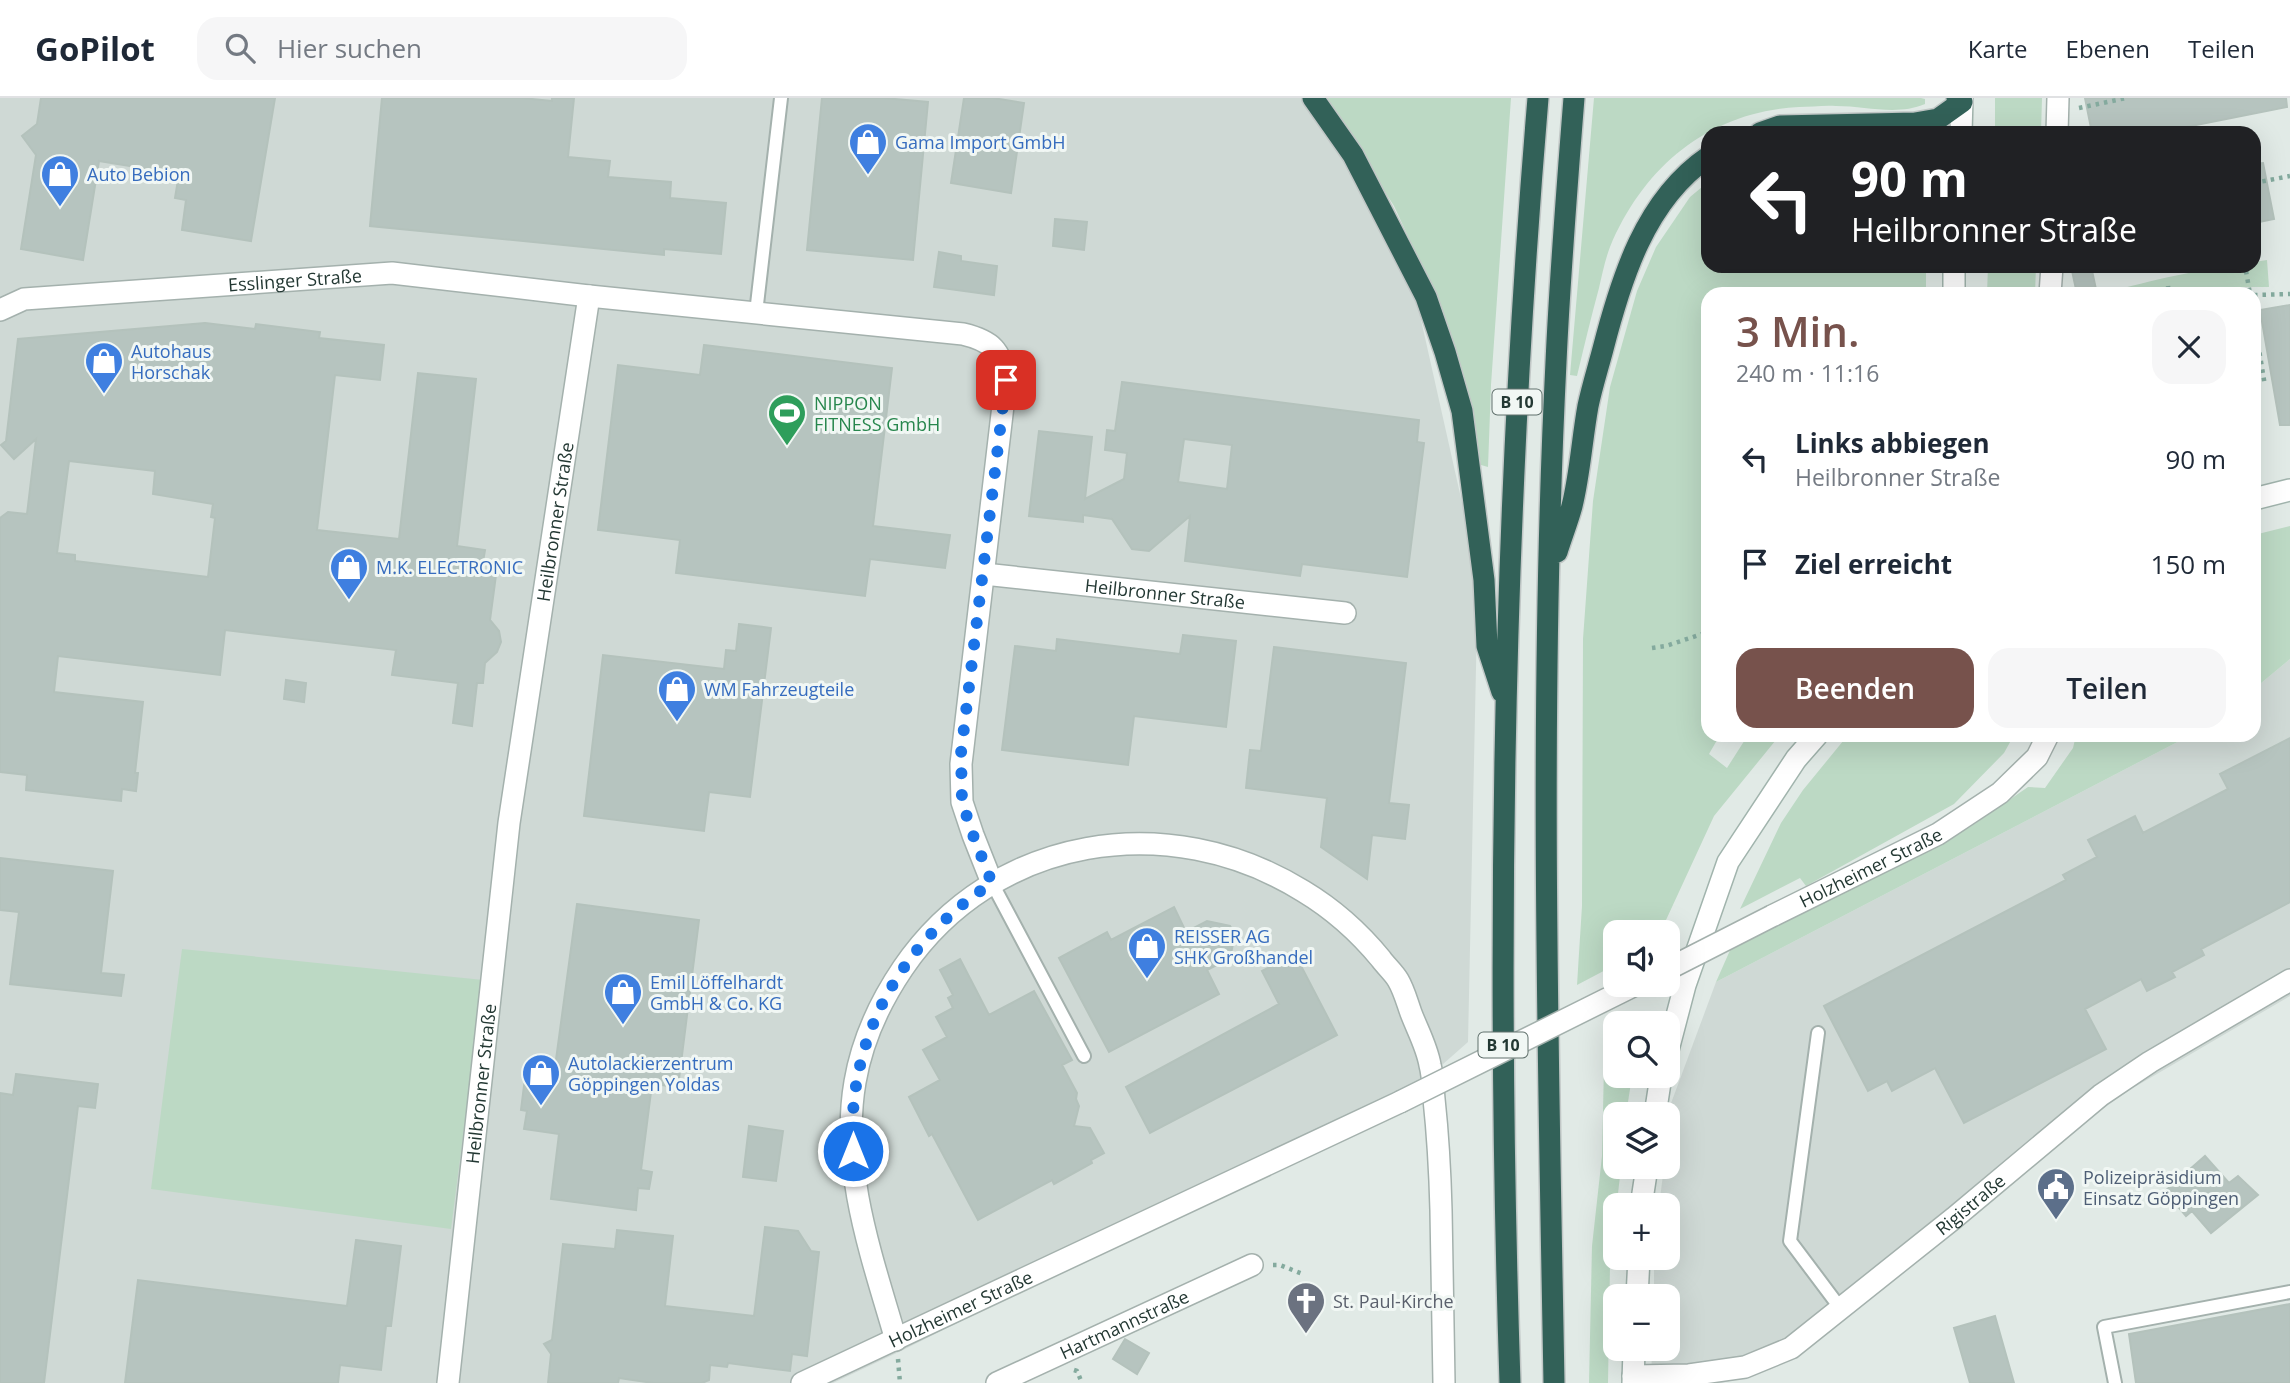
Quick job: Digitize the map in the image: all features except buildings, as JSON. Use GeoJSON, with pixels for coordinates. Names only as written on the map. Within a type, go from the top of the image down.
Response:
{"type":"FeatureCollection","features":[{"type":"Feature","properties":{"kind":"highway","name":"B 10"},"geometry":{"type":"LineString","coordinates":[[1313,98],[1353,155],[1426,297],[1445,352],[1462,411],[1483,580],[1488,646],[1507,707]]}},
{"type":"Feature","properties":{"kind":"highway","name":"B 10"},"geometry":{"type":"LineString","coordinates":[[1510,1383],[1502,975],[1507,707],[1518,366],[1538,98]]}},
{"type":"Feature","properties":{"kind":"highway","name":"B 10"},"geometry":{"type":"LineString","coordinates":[[1554,1383],[1548,993],[1549,577],[1556,364],[1574,98]]}},
{"type":"Feature","properties":{"kind":"highway"},"geometry":{"type":"LineString","coordinates":[[1890,126],[1938,119],[1960,99]]}},
{"type":"Feature","properties":{"kind":"highway"},"geometry":{"type":"LineString","coordinates":[[1549,577],[1572,505],[1587,415],[1612,315],[1633,256],[1647,226],[1662,203],[1684,176],[1701,163]]}},
{"type":"Feature","properties":{"kind":"street"},"geometry":{"type":"LineString","coordinates":[[1960,99],[1961,126]]}},
{"type":"Feature","properties":{"kind":"street","name":"Esslinger Straße"},"geometry":{"type":"LineString","coordinates":[[0,310],[24,299],[392,273],[589,296]]}},
{"type":"Feature","properties":{"kind":"street"},"geometry":{"type":"LineString","coordinates":[[589,296],[963,334],[992,345],[1003,362],[1006,380],[961,764],[962,802],[992,883]]}},
{"type":"Feature","properties":{"kind":"street","name":"Heilbronner Straße"},"geometry":{"type":"LineString","coordinates":[[448,1383],[509,823],[589,296]]}},
{"type":"Feature","properties":{"kind":"street"},"geometry":{"type":"LineString","coordinates":[[2261,497],[2290,490]]}},
{"type":"Feature","properties":{"kind":"street","name":"Heilbronner Straße"},"geometry":{"type":"LineString","coordinates":[[984,574],[1345,613]]}},
{"type":"Feature","properties":{"kind":"street"},"geometry":{"type":"LineString","coordinates":[[1678,1011],[1728,862],[1796,759],[1811,742]]}},
{"type":"Feature","properties":{"kind":"street","name":"Holzheimer Straße"},"geometry":{"type":"LineString","coordinates":[[1680,963],[1938,834],[2000,793],[2037,757],[2044,742]]}},
{"type":"Feature","properties":{"kind":"street","name":"Holzheimer Straße"},"geometry":{"type":"LineString","coordinates":[[1444,1383],[1440,1150],[1430,1063],[1399,981],[1367,941],[1325,904],[1275,873],[1247,862],[1183,847],[1148,844],[1094,848],[1062,854],[1026,866],[969,897],[914,953],[898,975],[875,1017],[855,1083],[852,1133],[854,1169],[863,1226],[896,1340],[1400,1102],[1611,997]]}},
{"type":"Feature","properties":{"kind":"street","name":"Rigistraße"},"geometry":{"type":"LineString","coordinates":[[1633,1379],[1745,1367],[1791,1348],[2101,1096],[2150,1062],[2290,980]]}},
{"type":"Feature","properties":{"kind":"street","name":"Hartmannstraße"},"geometry":{"type":"LineString","coordinates":[[997,1383],[1252,1265]]}},
{"type":"Feature","properties":{"kind":"street"},"geometry":{"type":"LineString","coordinates":[[802,1383],[896,1340]]}},
{"type":"Feature","properties":{"kind":"street"},"geometry":{"type":"LineString","coordinates":[[1633,1379],[1634,1361]]}},
{"type":"Feature","properties":{"kind":"lane"},"geometry":{"type":"LineString","coordinates":[[756,313],[781,98]]}},
{"type":"Feature","properties":{"kind":"lane"},"geometry":{"type":"LineString","coordinates":[[992,883],[1084,1056]]}},
{"type":"Feature","properties":{"kind":"lane"},"geometry":{"type":"LineString","coordinates":[[1818,1033],[1790,1241],[1840,1309]]}},
{"type":"Feature","properties":{"kind":"lane"},"geometry":{"type":"LineString","coordinates":[[2115,1383],[2104,1327],[2290,1292]]}},
{"type":"Feature","properties":{"kind":"path"},"geometry":{"type":"LineString","coordinates":[[2058,114],[2126,98]]}},
{"type":"Feature","properties":{"kind":"path"},"geometry":{"type":"LineString","coordinates":[[2261,182],[2290,176]]}},
{"type":"Feature","properties":{"kind":"path"},"geometry":{"type":"LineString","coordinates":[[2261,294],[2290,294]]}},
{"type":"Feature","properties":{"kind":"path"},"geometry":{"type":"LineString","coordinates":[[2261,362],[2265,386]]}},
{"type":"Feature","properties":{"kind":"path"},"geometry":{"type":"LineString","coordinates":[[1652,648],[1701,634]]}},
{"type":"Feature","properties":{"kind":"path"},"geometry":{"type":"LineString","coordinates":[[1252,1265],[1280,1265],[1305,1275]]}},
{"type":"Feature","properties":{"kind":"shaded area"},"geometry":{"type":"Polygon","coordinates":[[[0,98],[1303,98],[1338,148],[1415,293],[1478,574],[1468,1042],[1400,1102],[833,1383],[0,1383],[0,98]]]}},
{"type":"Feature","properties":{"kind":"shaded area"},"geometry":{"type":"Polygon","coordinates":[[[2290,659],[2290,996],[2133,1088],[2079,1125],[1785,1362],[1748,1377],[1721,1383],[1651,1383],[1652,1361],[1680,1361],[1680,1284],[1654,1284],[1654,1270],[1680,1270],[1680,1193],[1661,1193],[1662,1179],[1680,1179],[1680,1102],[1671,1102],[1677,1088],[1680,1088],[1680,1079],[1716,982],[2178,742],[2261,742],[2261,683],[2290,659]]]}},
{"type":"Feature","properties":{"kind":"green space"},"geometry":{"type":"Polygon","coordinates":[[[1325,98],[1511,98],[1491,385],[1488,467],[1481,465],[1470,399],[1457,354],[1432,288],[1394,206],[1325,98]]]}},
{"type":"Feature","properties":{"kind":"green space"},"geometry":{"type":"Polygon","coordinates":[[[1594,98],[1925,99],[1925,104],[1914,108],[1892,110],[1847,106],[1799,107],[1766,111],[1722,126],[1701,126],[1701,137],[1661,168],[1624,218],[1610,247],[1577,376],[1570,375],[1594,98]]]}},
{"type":"Feature","properties":{"kind":"green space"},"geometry":{"type":"Polygon","coordinates":[[[1995,98],[2042,98],[2041,126],[1995,126],[1995,98]]]}},
{"type":"Feature","properties":{"kind":"green space"},"geometry":{"type":"Polygon","coordinates":[[[1701,188],[1701,273],[1926,273],[1926,287],[1701,287],[1701,742],[1716,742],[1709,754],[1727,768],[1744,742],[1774,742],[1714,816],[1666,920],[1603,920],[1603,971],[1577,985],[1582,906],[1583,639],[1593,501],[1610,387],[1637,291],[1656,247],[1690,197],[1701,188]]]}},
{"type":"Feature","properties":{"kind":"green space"},"geometry":{"type":"Polygon","coordinates":[[[2267,260],[2269,287],[2128,287],[2191,273],[2261,273],[2261,261],[2267,260]]]}},
{"type":"Feature","properties":{"kind":"green space"},"geometry":{"type":"Polygon","coordinates":[[[1988,273],[2036,273],[2035,287],[1987,287],[1988,273]]]}},
{"type":"Feature","properties":{"kind":"green space"},"geometry":{"type":"Polygon","coordinates":[[[2290,526],[2290,659],[2261,683],[2261,533],[2290,526]]]}},
{"type":"Feature","properties":{"kind":"green space"},"geometry":{"type":"Polygon","coordinates":[[[1842,742],[2010,742],[2004,753],[1954,804],[1806,886],[1800,878],[1740,909],[1781,823],[1803,790],[1842,742]]]}},
{"type":"Feature","properties":{"kind":"green space"},"geometry":{"type":"Polygon","coordinates":[[[2074,742],[2178,742],[1716,982],[1735,939],[1970,827],[2028,787],[2045,788],[2074,742]]]}},
{"type":"Feature","properties":{"kind":"green space"},"geometry":{"type":"Polygon","coordinates":[[[182,949],[483,980],[451,1229],[151,1189],[182,949]]]}},
{"type":"Feature","properties":{"kind":"green space"},"geometry":{"type":"Polygon","coordinates":[[[1603,1088],[1630,1088],[1628,1102],[1603,1102],[1603,1088]]]}},
{"type":"Feature","properties":{"kind":"green space"},"geometry":{"type":"Polygon","coordinates":[[[1603,1110],[1603,1179],[1620,1179],[1618,1193],[1603,1193],[1603,1270],[1610,1270],[1610,1284],[1603,1284],[1603,1361],[1608,1361],[1608,1383],[1589,1383],[1592,1246],[1602,1156],[1603,1110]]]}},
{"type":"Feature","properties":{"kind":"place","name":"Gama Import GmbH"},"geometry":{"type":"Point","coordinates":[868,176]}},
{"type":"Feature","properties":{"kind":"place","name":"Auto Bebion"},"geometry":{"type":"Point","coordinates":[60,208]}},
{"type":"Feature","properties":{"kind":"place","name":"Autohaus Horschak"},"geometry":{"type":"Point","coordinates":[104,395]}},
{"type":"Feature","properties":{"kind":"place","name":"NIPPON FITNESS GmbH"},"geometry":{"type":"Point","coordinates":[787,447]}},
{"type":"Feature","properties":{"kind":"place","name":"M.K. ELECTRONIC"},"geometry":{"type":"Point","coordinates":[349,601]}},
{"type":"Feature","properties":{"kind":"place","name":"WM Fahrzeugteile"},"geometry":{"type":"Point","coordinates":[677,723]}},
{"type":"Feature","properties":{"kind":"place","name":"REISSER AG SHK Großhandel"},"geometry":{"type":"Point","coordinates":[1147,980]}},
{"type":"Feature","properties":{"kind":"place","name":"Emil Löffelhardt GmbH & Co. KG"},"geometry":{"type":"Point","coordinates":[623,1026]}},
{"type":"Feature","properties":{"kind":"place","name":"Autolackierzentrum Göppingen Yoldas"},"geometry":{"type":"Point","coordinates":[541,1107]}},
{"type":"Feature","properties":{"kind":"place","name":"Polizeipräsidium Einsatz Göppingen"},"geometry":{"type":"Point","coordinates":[2056,1221]}},
{"type":"Feature","properties":{"kind":"place","name":"St. Paul-Kirche"},"geometry":{"type":"Point","coordinates":[1306,1335]}},
{"type":"Feature","properties":{"kind":"route"},"geometry":{"type":"LineString","coordinates":[[853,1151],[855,1083],[875,1017],[891,986],[914,953],[948,916],[969,897],[992,883],[962,802],[961,753],[1006,380]]}}]}
